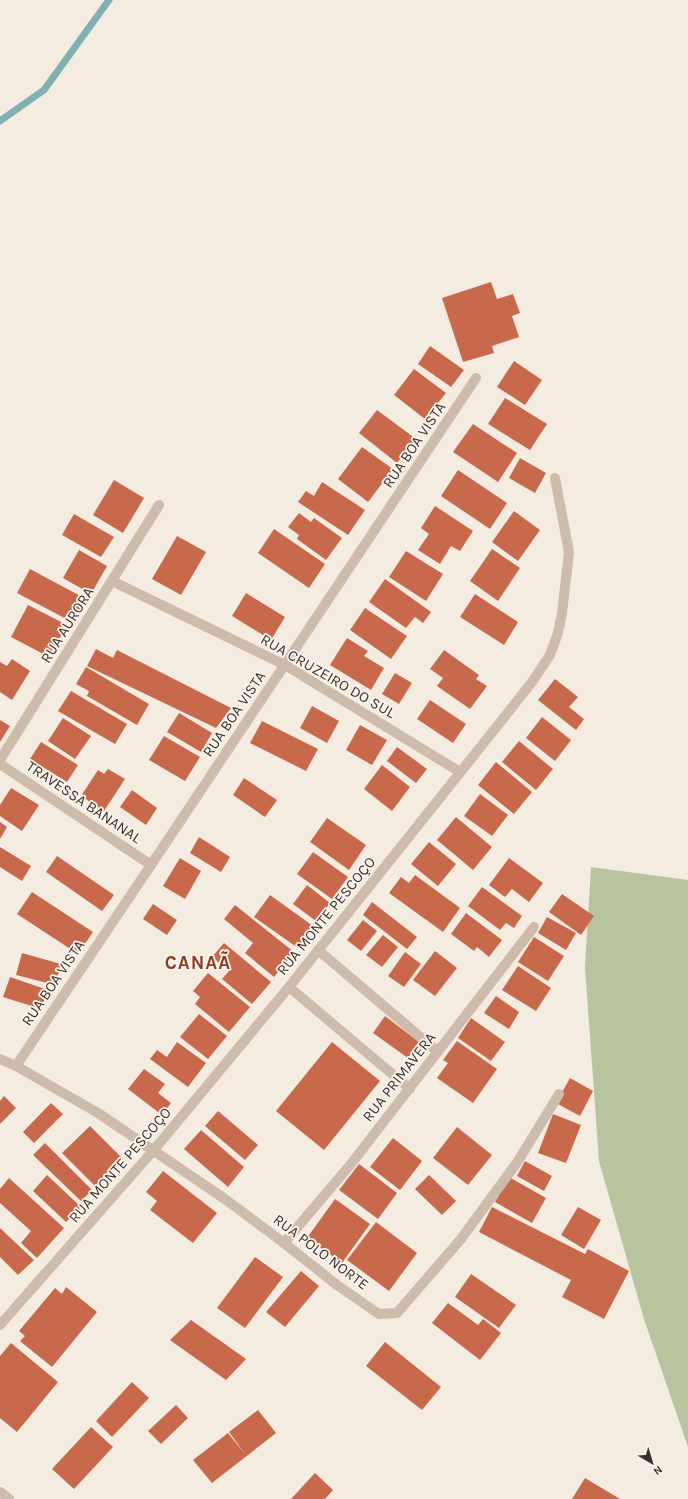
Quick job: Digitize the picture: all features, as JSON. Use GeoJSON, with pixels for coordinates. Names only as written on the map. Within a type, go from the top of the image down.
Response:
{"type":"FeatureCollection","features":[{"type":"Feature","properties":{"kind":"street","name":"RUA BOA VISTA"},"geometry":{"type":"LineString","coordinates":[[16,1066],[476,378]]}},
{"type":"Feature","properties":{"kind":"street","name":"RUA MONTE PESCOÇO"},"geometry":{"type":"LineString","coordinates":[[0,1325],[153,1150],[289,987],[532,682],[550,655],[558,633],[562,613],[569,552],[555,478]]}},
{"type":"Feature","properties":{"kind":"street","name":"RUA AURORA"},"geometry":{"type":"LineString","coordinates":[[0,760],[159,505]]}},
{"type":"Feature","properties":{"kind":"street","name":"RUA CRUZEIRO DO SUL"},"geometry":{"type":"LineString","coordinates":[[112,581],[285,665],[460,772]]}},
{"type":"Feature","properties":{"kind":"street","name":"TRAVESSA BANANAL"},"geometry":{"type":"LineString","coordinates":[[0,764],[151,865]]}},
{"type":"Feature","properties":{"kind":"street","name":"RUA PRIMAVERA"},"geometry":{"type":"LineString","coordinates":[[284,1243],[351,1164],[534,927]]}},
{"type":"Feature","properties":{"kind":"street"},"geometry":{"type":"LineString","coordinates":[[318,950],[438,1052]]}},
{"type":"Feature","properties":{"kind":"street"},"geometry":{"type":"LineString","coordinates":[[289,987],[410,1089]]}},
{"type":"Feature","properties":{"kind":"street","name":"RUA POLO NORTE"},"geometry":{"type":"LineString","coordinates":[[0,1059],[16,1066],[98,1113],[153,1150],[225,1199],[337,1285],[379,1314],[397,1313],[461,1239],[518,1161],[559,1094]]}},
{"type":"Feature","properties":{"kind":"street"},"geometry":{"type":"LineString","coordinates":[[0,1492],[9,1499]]}},
{"type":"Feature","properties":{"kind":"green space"},"geometry":{"type":"Polygon","coordinates":[[[591,867],[688,880],[688,1447],[644,1319],[599,1161],[585,967],[591,867]]]}},
{"type":"Feature","properties":{"kind":"building"},"geometry":{"type":"Polygon","coordinates":[[[491,282],[497,299],[513,294],[520,313],[512,316],[519,337],[492,346],[494,353],[463,362],[442,298],[491,282]]]}},
{"type":"Feature","properties":{"kind":"building"},"geometry":{"type":"Polygon","coordinates":[[[430,346],[464,370],[451,387],[418,364],[430,346]]]}},
{"type":"Feature","properties":{"kind":"building"},"geometry":{"type":"Polygon","coordinates":[[[514,361],[542,380],[525,405],[497,387],[514,361]]]}},
{"type":"Feature","properties":{"kind":"building"},"geometry":{"type":"Polygon","coordinates":[[[414,369],[446,393],[425,419],[394,395],[414,369]]]}},
{"type":"Feature","properties":{"kind":"building"},"geometry":{"type":"Polygon","coordinates":[[[505,398],[547,424],[530,450],[488,424],[505,398]]]}},
{"type":"Feature","properties":{"kind":"building"},"geometry":{"type":"Polygon","coordinates":[[[377,410],[416,439],[397,463],[359,433],[377,410]]]}},
{"type":"Feature","properties":{"kind":"building"},"geometry":{"type":"Polygon","coordinates":[[[473,424],[517,453],[498,482],[453,452],[473,424]]]}},
{"type":"Feature","properties":{"kind":"building"},"geometry":{"type":"Polygon","coordinates":[[[362,447],[393,469],[368,502],[338,479],[362,447]]]}},
{"type":"Feature","properties":{"kind":"building"},"geometry":{"type":"Polygon","coordinates":[[[520,458],[546,473],[535,493],[509,478],[520,458]]]}},
{"type":"Feature","properties":{"kind":"building"},"geometry":{"type":"Polygon","coordinates":[[[458,470],[507,503],[490,529],[441,496],[458,470]]]}},
{"type":"Feature","properties":{"kind":"building"},"geometry":{"type":"Polygon","coordinates":[[[114,480],[144,498],[123,533],[93,515],[114,480]]]}},
{"type":"Feature","properties":{"kind":"building"},"geometry":{"type":"Polygon","coordinates":[[[322,482],[365,510],[348,535],[298,502],[306,491],[314,496],[322,482]]]}},
{"type":"Feature","properties":{"kind":"building"},"geometry":{"type":"Polygon","coordinates":[[[435,506],[473,531],[460,551],[451,546],[440,564],[418,550],[429,534],[421,528],[435,506]]]}},
{"type":"Feature","properties":{"kind":"building"},"geometry":{"type":"Polygon","coordinates":[[[514,511],[540,530],[518,561],[492,542],[514,511]]]}},
{"type":"Feature","properties":{"kind":"building"},"geometry":{"type":"Polygon","coordinates":[[[299,513],[311,522],[314,518],[342,538],[326,560],[297,539],[299,535],[288,527],[299,513]]]}},
{"type":"Feature","properties":{"kind":"building"},"geometry":{"type":"Polygon","coordinates":[[[74,514],[114,537],[101,557],[62,535],[74,514]]]}},
{"type":"Feature","properties":{"kind":"building"},"geometry":{"type":"Polygon","coordinates":[[[274,529],[325,564],[309,588],[258,553],[274,529]]]}},
{"type":"Feature","properties":{"kind":"building"},"geometry":{"type":"Polygon","coordinates":[[[177,536],[206,552],[181,595],[152,579],[177,536]]]}},
{"type":"Feature","properties":{"kind":"building"},"geometry":{"type":"Polygon","coordinates":[[[492,549],[520,568],[498,601],[470,581],[492,549]]]}},
{"type":"Feature","properties":{"kind":"building"},"geometry":{"type":"Polygon","coordinates":[[[79,550],[107,566],[91,594],[63,578],[79,550]]]}},
{"type":"Feature","properties":{"kind":"building"},"geometry":{"type":"Polygon","coordinates":[[[406,551],[443,574],[426,601],[389,577],[406,551]]]}},
{"type":"Feature","properties":{"kind":"building"},"geometry":{"type":"Polygon","coordinates":[[[30,569],[86,599],[74,623],[17,593],[30,569]]]}},
{"type":"Feature","properties":{"kind":"building"},"geometry":{"type":"Polygon","coordinates":[[[385,579],[431,612],[423,623],[415,617],[406,628],[369,602],[385,579]]]}},
{"type":"Feature","properties":{"kind":"building"},"geometry":{"type":"Polygon","coordinates":[[[246,593],[285,617],[271,640],[232,616],[246,593]]]}},
{"type":"Feature","properties":{"kind":"building"},"geometry":{"type":"Polygon","coordinates":[[[475,594],[518,622],[504,645],[460,617],[475,594]]]}},
{"type":"Feature","properties":{"kind":"building"},"geometry":{"type":"Polygon","coordinates":[[[28,605],[67,625],[49,657],[11,637],[28,605]]]}},
{"type":"Feature","properties":{"kind":"building"},"geometry":{"type":"Polygon","coordinates":[[[365,608],[407,636],[391,659],[350,630],[365,608]]]}},
{"type":"Feature","properties":{"kind":"building"},"geometry":{"type":"Polygon","coordinates":[[[347,638],[368,651],[364,656],[384,668],[371,690],[330,665],[347,638]]]}},
{"type":"Feature","properties":{"kind":"building"},"geometry":{"type":"Polygon","coordinates":[[[96,649],[113,658],[117,650],[231,708],[216,728],[87,666],[96,649]]]}},
{"type":"Feature","properties":{"kind":"building"},"geometry":{"type":"Polygon","coordinates":[[[444,650],[479,675],[476,679],[487,686],[470,709],[437,686],[443,678],[430,669],[444,650]]]}},
{"type":"Feature","properties":{"kind":"building"},"geometry":{"type":"Polygon","coordinates":[[[12,659],[30,671],[12,700],[0,692],[0,662],[7,666],[12,659]]]}},
{"type":"Feature","properties":{"kind":"building"},"geometry":{"type":"Polygon","coordinates":[[[86,667],[149,704],[137,725],[87,696],[89,691],[76,684],[86,667]]]}},
{"type":"Feature","properties":{"kind":"building"},"geometry":{"type":"Polygon","coordinates":[[[395,673],[412,683],[399,704],[382,694],[395,673]]]}},
{"type":"Feature","properties":{"kind":"building"},"geometry":{"type":"Polygon","coordinates":[[[555,679],[578,697],[569,707],[584,719],[576,730],[538,700],[555,679]]]}},
{"type":"Feature","properties":{"kind":"building"},"geometry":{"type":"Polygon","coordinates":[[[71,691],[127,724],[115,744],[58,711],[71,691]]]}},
{"type":"Feature","properties":{"kind":"building"},"geometry":{"type":"Polygon","coordinates":[[[430,700],[466,724],[453,743],[417,719],[430,700]]]}},
{"type":"Feature","properties":{"kind":"building"},"geometry":{"type":"Polygon","coordinates":[[[312,706],[339,721],[327,743],[300,728],[312,706]]]}},
{"type":"Feature","properties":{"kind":"building"},"geometry":{"type":"Polygon","coordinates":[[[179,713],[212,733],[201,752],[167,732],[179,713]]]}},
{"type":"Feature","properties":{"kind":"building"},"geometry":{"type":"Polygon","coordinates":[[[542,717],[571,740],[555,761],[526,738],[542,717]]]}},
{"type":"Feature","properties":{"kind":"building"},"geometry":{"type":"Polygon","coordinates":[[[63,718],[91,736],[75,759],[48,741],[63,718]]]}},
{"type":"Feature","properties":{"kind":"building"},"geometry":{"type":"Polygon","coordinates":[[[0,720],[10,726],[0,742],[0,720]]]}},
{"type":"Feature","properties":{"kind":"building"},"geometry":{"type":"Polygon","coordinates":[[[262,721],[318,749],[306,771],[250,743],[262,721]]]}},
{"type":"Feature","properties":{"kind":"building"},"geometry":{"type":"Polygon","coordinates":[[[360,725],[387,740],[372,765],[346,750],[360,725]]]}},
{"type":"Feature","properties":{"kind":"building"},"geometry":{"type":"Polygon","coordinates":[[[164,736],[200,757],[185,781],[149,760],[164,736]]]}},
{"type":"Feature","properties":{"kind":"building"},"geometry":{"type":"Polygon","coordinates":[[[519,741],[553,769],[536,790],[502,762],[519,741]]]}},
{"type":"Feature","properties":{"kind":"building"},"geometry":{"type":"Polygon","coordinates":[[[41,742],[78,765],[67,782],[30,759],[41,742]]]}},
{"type":"Feature","properties":{"kind":"building"},"geometry":{"type":"Polygon","coordinates":[[[397,747],[427,769],[416,783],[387,761],[397,747]]]}},
{"type":"Feature","properties":{"kind":"building"},"geometry":{"type":"Polygon","coordinates":[[[496,762],[532,792],[514,814],[478,785],[496,762]]]}},
{"type":"Feature","properties":{"kind":"building"},"geometry":{"type":"Polygon","coordinates":[[[382,765],[410,787],[392,811],[364,789],[382,765]]]}},
{"type":"Feature","properties":{"kind":"building"},"geometry":{"type":"Polygon","coordinates":[[[108,769],[125,779],[104,811],[81,796],[98,770],[104,774],[108,769]]]}},
{"type":"Feature","properties":{"kind":"building"},"geometry":{"type":"Polygon","coordinates":[[[244,778],[277,800],[265,817],[233,795],[244,778]]]}},
{"type":"Feature","properties":{"kind":"building"},"geometry":{"type":"Polygon","coordinates":[[[11,788],[39,805],[22,831],[0,816],[0,805],[11,788]]]}},
{"type":"Feature","properties":{"kind":"building"},"geometry":{"type":"Polygon","coordinates":[[[132,790],[157,808],[146,825],[120,807],[132,790]]]}},
{"type":"Feature","properties":{"kind":"building"},"geometry":{"type":"Polygon","coordinates":[[[480,794],[508,815],[492,836],[464,816],[480,794]]]}},
{"type":"Feature","properties":{"kind":"building"},"geometry":{"type":"Polygon","coordinates":[[[456,817],[492,847],[473,870],[437,840],[456,817]]]}},
{"type":"Feature","properties":{"kind":"building"},"geometry":{"type":"Polygon","coordinates":[[[327,818],[366,845],[349,870],[310,842],[327,818]]]}},
{"type":"Feature","properties":{"kind":"building"},"geometry":{"type":"Polygon","coordinates":[[[0,822],[7,827],[0,839],[0,822]]]}},
{"type":"Feature","properties":{"kind":"building"},"geometry":{"type":"Polygon","coordinates":[[[199,837],[230,857],[221,872],[190,853],[199,837]]]}},
{"type":"Feature","properties":{"kind":"building"},"geometry":{"type":"Polygon","coordinates":[[[429,842],[456,864],[438,886],[411,864],[429,842]]]}},
{"type":"Feature","properties":{"kind":"building"},"geometry":{"type":"Polygon","coordinates":[[[0,847],[31,866],[22,881],[0,867],[0,847]]]}},
{"type":"Feature","properties":{"kind":"building"},"geometry":{"type":"Polygon","coordinates":[[[313,852],[348,877],[332,899],[297,874],[313,852]]]}},
{"type":"Feature","properties":{"kind":"building"},"geometry":{"type":"Polygon","coordinates":[[[57,856],[114,895],[102,911],[46,872],[57,856]]]}},
{"type":"Feature","properties":{"kind":"building"},"geometry":{"type":"Polygon","coordinates":[[[180,858],[201,871],[185,899],[163,886],[180,858]]]}},
{"type":"Feature","properties":{"kind":"building"},"geometry":{"type":"Polygon","coordinates":[[[509,858],[543,883],[529,902],[512,889],[505,897],[489,885],[509,858]]]}},
{"type":"Feature","properties":{"kind":"building"},"geometry":{"type":"Polygon","coordinates":[[[415,875],[460,908],[443,932],[389,893],[401,877],[409,883],[415,875]]]}},
{"type":"Feature","properties":{"kind":"building"},"geometry":{"type":"Polygon","coordinates":[[[307,885],[330,903],[316,921],[293,904],[307,885]]]}},
{"type":"Feature","properties":{"kind":"building"},"geometry":{"type":"Polygon","coordinates":[[[482,887],[522,916],[514,928],[506,923],[500,930],[468,906],[482,887]]]}},
{"type":"Feature","properties":{"kind":"building"},"geometry":{"type":"Polygon","coordinates":[[[32,892],[93,932],[78,954],[17,914],[32,892]]]}},
{"type":"Feature","properties":{"kind":"building"},"geometry":{"type":"Polygon","coordinates":[[[562,894],[594,916],[581,935],[549,912],[562,894]]]}},
{"type":"Feature","properties":{"kind":"building"},"geometry":{"type":"Polygon","coordinates":[[[270,895],[313,926],[298,948],[254,917],[270,895]]]}},
{"type":"Feature","properties":{"kind":"building"},"geometry":{"type":"Polygon","coordinates":[[[372,902],[417,937],[407,949],[363,915],[372,902]]]}},
{"type":"Feature","properties":{"kind":"building"},"geometry":{"type":"Polygon","coordinates":[[[153,904],[177,920],[167,935],[143,919],[153,904]]]}},
{"type":"Feature","properties":{"kind":"building"},"geometry":{"type":"Polygon","coordinates":[[[235,905],[294,952],[274,977],[245,953],[253,943],[224,919],[235,905]]]}},
{"type":"Feature","properties":{"kind":"building"},"geometry":{"type":"Polygon","coordinates":[[[466,913],[502,940],[489,957],[477,947],[474,951],[451,934],[466,913]]]}},
{"type":"Feature","properties":{"kind":"building"},"geometry":{"type":"Polygon","coordinates":[[[547,917],[576,933],[566,950],[538,933],[547,917]]]}},
{"type":"Feature","properties":{"kind":"building"},"geometry":{"type":"Polygon","coordinates":[[[363,920],[377,931],[361,951],[347,940],[363,920]]]}},
{"type":"Feature","properties":{"kind":"building"},"geometry":{"type":"Polygon","coordinates":[[[383,935],[398,947],[382,967],[366,955],[383,935]]]}},
{"type":"Feature","properties":{"kind":"building"},"geometry":{"type":"Polygon","coordinates":[[[534,937],[564,956],[548,981],[518,962],[534,937]]]}},
{"type":"Feature","properties":{"kind":"building"},"geometry":{"type":"Polygon","coordinates":[[[224,943],[271,982],[252,1004],[222,979],[229,971],[212,957],[224,943]]]}},
{"type":"Feature","properties":{"kind":"building"},"geometry":{"type":"Polygon","coordinates":[[[435,951],[457,968],[435,996],[413,980],[435,951]]]}},
{"type":"Feature","properties":{"kind":"building"},"geometry":{"type":"Polygon","coordinates":[[[405,952],[421,964],[404,987],[388,976],[405,952]]]}},
{"type":"Feature","properties":{"kind":"building"},"geometry":{"type":"Polygon","coordinates":[[[22,953],[61,964],[55,985],[16,975],[22,953]]]}},
{"type":"Feature","properties":{"kind":"building"},"geometry":{"type":"Polygon","coordinates":[[[518,966],[551,988],[536,1011],[502,990],[518,966]]]}},
{"type":"Feature","properties":{"kind":"building"},"geometry":{"type":"Polygon","coordinates":[[[208,973],[250,1007],[229,1032],[195,1004],[200,997],[193,991],[208,973]]]}},
{"type":"Feature","properties":{"kind":"building"},"geometry":{"type":"Polygon","coordinates":[[[10,977],[48,990],[41,1009],[3,997],[10,977]]]}},
{"type":"Feature","properties":{"kind":"building"},"geometry":{"type":"Polygon","coordinates":[[[496,996],[519,1012],[509,1029],[484,1013],[496,996]]]}},
{"type":"Feature","properties":{"kind":"building"},"geometry":{"type":"Polygon","coordinates":[[[199,1014],[227,1036],[208,1059],[180,1037],[199,1014]]]}},
{"type":"Feature","properties":{"kind":"building"},"geometry":{"type":"Polygon","coordinates":[[[385,1016],[419,1042],[408,1058],[373,1033],[385,1016]]]}},
{"type":"Feature","properties":{"kind":"building"},"geometry":{"type":"Polygon","coordinates":[[[471,1018],[505,1042],[491,1061],[458,1038],[471,1018]]]}},
{"type":"Feature","properties":{"kind":"building"},"geometry":{"type":"Polygon","coordinates":[[[457,1041],[497,1069],[473,1103],[437,1078],[448,1063],[443,1060],[457,1041]]]}},
{"type":"Feature","properties":{"kind":"building"},"geometry":{"type":"Polygon","coordinates":[[[177,1042],[206,1063],[188,1087],[150,1059],[157,1050],[167,1057],[177,1042]]]}},
{"type":"Feature","properties":{"kind":"building"},"geometry":{"type":"Polygon","coordinates":[[[332,1042],[380,1081],[324,1150],[276,1111],[332,1042]]]}},
{"type":"Feature","properties":{"kind":"building"},"geometry":{"type":"Polygon","coordinates":[[[144,1069],[165,1084],[158,1093],[171,1103],[162,1115],[128,1089],[144,1069]]]}},
{"type":"Feature","properties":{"kind":"building"},"geometry":{"type":"Polygon","coordinates":[[[570,1078],[593,1091],[580,1116],[556,1103],[570,1078]]]}},
{"type":"Feature","properties":{"kind":"building"},"geometry":{"type":"Polygon","coordinates":[[[4,1096],[16,1108],[0,1124],[0,1101],[4,1096]]]}},
{"type":"Feature","properties":{"kind":"building"},"geometry":{"type":"Polygon","coordinates":[[[51,1103],[63,1114],[34,1143],[23,1132],[51,1103]]]}},
{"type":"Feature","properties":{"kind":"building"},"geometry":{"type":"Polygon","coordinates":[[[218,1111],[258,1145],[245,1160],[205,1126],[218,1111]]]}},
{"type":"Feature","properties":{"kind":"building"},"geometry":{"type":"Polygon","coordinates":[[[553,1114],[581,1125],[566,1163],[538,1153],[553,1114]]]}},
{"type":"Feature","properties":{"kind":"building"},"geometry":{"type":"Polygon","coordinates":[[[90,1126],[124,1160],[96,1187],[62,1153],[90,1126]]]}},
{"type":"Feature","properties":{"kind":"building"},"geometry":{"type":"Polygon","coordinates":[[[457,1127],[492,1155],[468,1185],[433,1158],[457,1127]]]}},
{"type":"Feature","properties":{"kind":"building"},"geometry":{"type":"Polygon","coordinates":[[[201,1130],[244,1167],[228,1187],[184,1149],[201,1130]]]}},
{"type":"Feature","properties":{"kind":"building"},"geometry":{"type":"Polygon","coordinates":[[[393,1138],[422,1161],[400,1190],[370,1167],[393,1138]]]}},
{"type":"Feature","properties":{"kind":"building"},"geometry":{"type":"Polygon","coordinates":[[[45,1143],[92,1190],[81,1201],[33,1155],[45,1143]]]}},
{"type":"Feature","properties":{"kind":"building"},"geometry":{"type":"Polygon","coordinates":[[[525,1161],[552,1176],[544,1191],[517,1176],[525,1161]]]}},
{"type":"Feature","properties":{"kind":"building"},"geometry":{"type":"Polygon","coordinates":[[[359,1164],[397,1193],[378,1219],[339,1190],[359,1164]]]}},
{"type":"Feature","properties":{"kind":"building"},"geometry":{"type":"Polygon","coordinates":[[[163,1171],[217,1213],[193,1243],[150,1210],[157,1201],[146,1192],[163,1171]]]}},
{"type":"Feature","properties":{"kind":"building"},"geometry":{"type":"Polygon","coordinates":[[[47,1175],[81,1207],[66,1222],[33,1191],[47,1175]]]}},
{"type":"Feature","properties":{"kind":"building"},"geometry":{"type":"Polygon","coordinates":[[[429,1175],[456,1201],[442,1215],[415,1189],[429,1175]]]}},
{"type":"Feature","properties":{"kind":"building"},"geometry":{"type":"Polygon","coordinates":[[[509,1177],[546,1198],[532,1223],[495,1202],[509,1177]]]}},
{"type":"Feature","properties":{"kind":"building"},"geometry":{"type":"Polygon","coordinates":[[[9,1178],[64,1228],[37,1258],[21,1243],[31,1231],[0,1203],[0,1189],[9,1178]]]}},
{"type":"Feature","properties":{"kind":"building"},"geometry":{"type":"Polygon","coordinates":[[[335,1199],[370,1224],[342,1263],[307,1238],[335,1199]]]}},
{"type":"Feature","properties":{"kind":"building"},"geometry":{"type":"Polygon","coordinates":[[[492,1207],[585,1254],[588,1249],[629,1271],[604,1319],[562,1297],[571,1280],[479,1232],[492,1207]]]}},
{"type":"Feature","properties":{"kind":"building"},"geometry":{"type":"Polygon","coordinates":[[[578,1207],[601,1220],[584,1249],[561,1235],[578,1207]]]}},
{"type":"Feature","properties":{"kind":"building"},"geometry":{"type":"Polygon","coordinates":[[[376,1222],[417,1253],[389,1291],[347,1260],[376,1222]]]}},
{"type":"Feature","properties":{"kind":"building"},"geometry":{"type":"Polygon","coordinates":[[[0,1228],[34,1260],[18,1275],[0,1257],[0,1228]]]}},
{"type":"Feature","properties":{"kind":"building"},"geometry":{"type":"Polygon","coordinates":[[[255,1257],[283,1277],[245,1328],[217,1308],[255,1257]]]}},
{"type":"Feature","properties":{"kind":"building"},"geometry":{"type":"Polygon","coordinates":[[[301,1271],[319,1286],[285,1327],[266,1312],[301,1271]]]}},
{"type":"Feature","properties":{"kind":"building"},"geometry":{"type":"Polygon","coordinates":[[[471,1274],[516,1305],[499,1328],[455,1297],[471,1274]]]}},
{"type":"Feature","properties":{"kind":"building"},"geometry":{"type":"Polygon","coordinates":[[[66,1287],[97,1312],[52,1367],[20,1341],[25,1336],[19,1331],[55,1288],[62,1294],[66,1287]]]}},
{"type":"Feature","properties":{"kind":"building"},"geometry":{"type":"Polygon","coordinates":[[[448,1303],[478,1325],[483,1319],[501,1333],[480,1360],[432,1323],[448,1303]]]}},
{"type":"Feature","properties":{"kind":"building"},"geometry":{"type":"Polygon","coordinates":[[[191,1320],[246,1359],[226,1380],[170,1340],[191,1320]]]}},
{"type":"Feature","properties":{"kind":"building"},"geometry":{"type":"Polygon","coordinates":[[[385,1342],[441,1387],[422,1410],[366,1366],[385,1342]]]}},
{"type":"Feature","properties":{"kind":"building"},"geometry":{"type":"Polygon","coordinates":[[[11,1343],[58,1382],[17,1432],[0,1418],[0,1356],[11,1343]]]}},
{"type":"Feature","properties":{"kind":"building"},"geometry":{"type":"Polygon","coordinates":[[[132,1382],[149,1398],[112,1437],[96,1421],[132,1382]]]}},
{"type":"Feature","properties":{"kind":"building"},"geometry":{"type":"Polygon","coordinates":[[[176,1405],[188,1418],[161,1444],[148,1431],[176,1405]]]}},
{"type":"Feature","properties":{"kind":"building"},"geometry":{"type":"Polygon","coordinates":[[[258,1410],[276,1433],[212,1483],[193,1460],[228,1433],[245,1454],[229,1432],[258,1410]]]}},
{"type":"Feature","properties":{"kind":"building"},"geometry":{"type":"Polygon","coordinates":[[[91,1427],[113,1447],[74,1489],[52,1469],[91,1427]]]}},
{"type":"Feature","properties":{"kind":"building"},"geometry":{"type":"Polygon","coordinates":[[[315,1473],[333,1490],[325,1499],[291,1499],[315,1473]]]}},
{"type":"Feature","properties":{"kind":"building"},"geometry":{"type":"Polygon","coordinates":[[[585,1478],[620,1499],[572,1499],[585,1478]]]}},
{"type":"Feature","properties":{"kind":"waterway"},"geometry":{"type":"LineString","coordinates":[[0,121],[44,90],[109,0]]}},
{"type":"Feature","properties":{"kind":"district","name":"CANAÃ"},"geometry":{"type":"Point","coordinates":[198,962]}}]}
